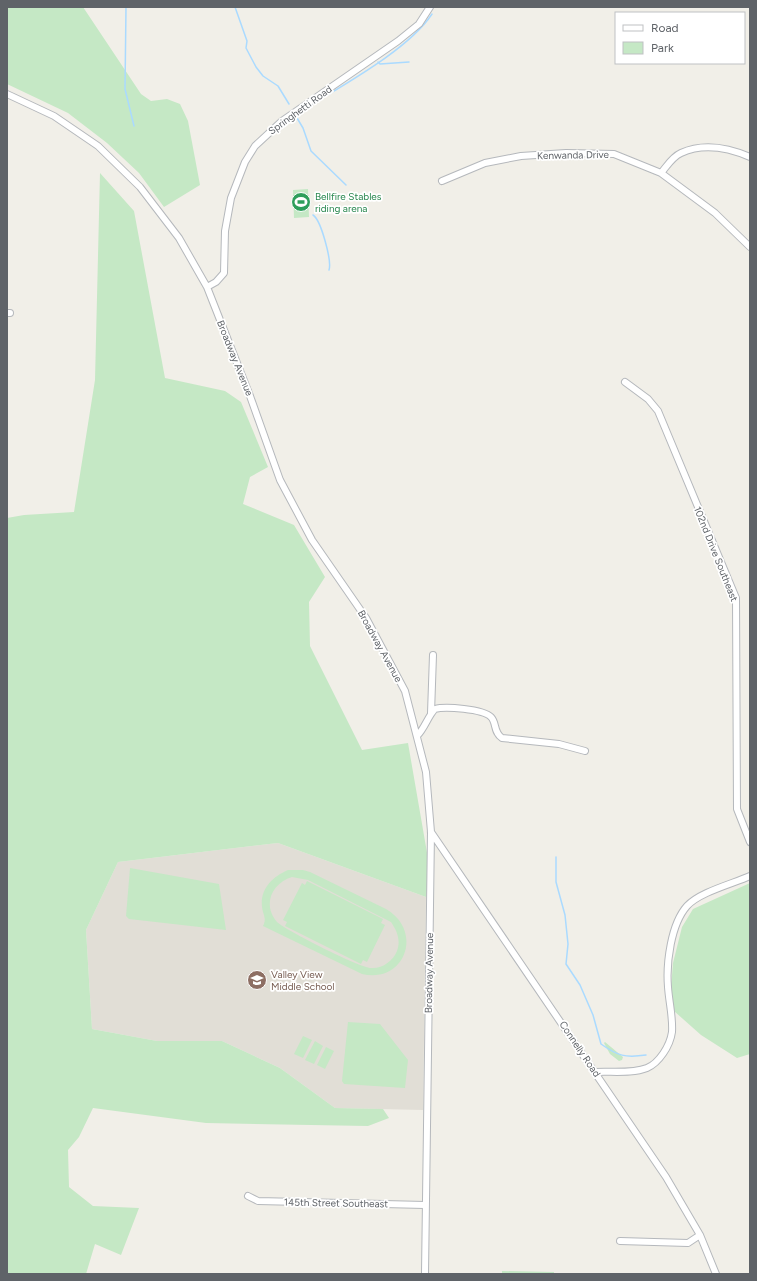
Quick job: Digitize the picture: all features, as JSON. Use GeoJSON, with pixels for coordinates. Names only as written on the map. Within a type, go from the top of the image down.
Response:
{"type":"FeatureCollection","features":[{"type":"Feature","properties":{"kind":"street","name":"Springhetti Road"},"geometry":{"type":"LineString","coordinates":[[207,287],[216,282],[224,273],[224,237],[231,198],[245,162],[255,146],[282,121],[398,41],[419,24],[430,7]]}},
{"type":"Feature","properties":{"kind":"street","name":"Broadway Avenue"},"geometry":{"type":"LineString","coordinates":[[7,94],[54,116],[98,146],[140,187],[161,213],[178,238],[207,287],[250,396],[280,480],[312,540],[366,618],[405,692],[418,736],[426,772],[431,832],[425,1274]]}},
{"type":"Feature","properties":{"kind":"street"},"geometry":{"type":"LineString","coordinates":[[661,173],[680,153],[697,149],[727,148],[750,157]]}},
{"type":"Feature","properties":{"kind":"street","name":"Kenwanda Drive"},"geometry":{"type":"LineString","coordinates":[[442,181],[485,163],[521,156],[566,153],[614,154],[661,173],[715,213],[750,247]]}},
{"type":"Feature","properties":{"kind":"street","name":"102nd Drive Southeast"},"geometry":{"type":"LineString","coordinates":[[625,382],[648,399],[658,412],[736,598],[737,810],[750,842]]}},
{"type":"Feature","properties":{"kind":"street"},"geometry":{"type":"LineString","coordinates":[[418,736],[426,726],[431,712],[433,655]]}},
{"type":"Feature","properties":{"kind":"street"},"geometry":{"type":"LineString","coordinates":[[431,712],[439,708],[481,712],[491,717],[497,735],[502,738],[560,744],[585,751]]}},
{"type":"Feature","properties":{"kind":"street","name":"Connelly Road"},"geometry":{"type":"LineString","coordinates":[[431,832],[666,1177],[700,1235],[716,1274]]}},
{"type":"Feature","properties":{"kind":"street"},"geometry":{"type":"LineString","coordinates":[[595,1072],[645,1069],[653,1065],[662,1054],[672,1033],[667,972],[674,929],[680,916],[688,905],[698,897],[750,876]]}},
{"type":"Feature","properties":{"kind":"street","name":"145th Street Southeast"},"geometry":{"type":"LineString","coordinates":[[248,1196],[258,1201],[425,1205]]}},
{"type":"Feature","properties":{"kind":"street"},"geometry":{"type":"LineString","coordinates":[[620,1241],[688,1243],[700,1235]]}},
{"type":"Feature","properties":{"kind":"shaded area","name":"Valley View Middle School"},"geometry":{"type":"Polygon","coordinates":[[[278,843],[426,897],[423,1110],[335,1108],[280,1068],[222,1041],[157,1041],[92,1029],[86,930],[118,862],[278,843]]]}},
{"type":"Feature","properties":{"kind":"green space"},"geometry":{"type":"Polygon","coordinates":[[[7,7],[83,7],[141,94],[151,101],[167,99],[180,104],[188,121],[200,185],[164,207],[139,173],[107,143],[68,113],[7,84],[7,7]]]}},
{"type":"Feature","properties":{"kind":"green space"},"geometry":{"type":"Polygon","coordinates":[[[100,173],[134,211],[165,378],[225,391],[241,402],[268,467],[250,477],[243,504],[294,525],[325,577],[309,602],[310,646],[362,750],[408,743],[430,870],[426,897],[278,843],[118,862],[86,930],[92,1029],[157,1041],[222,1041],[280,1068],[335,1108],[383,1109],[389,1118],[368,1126],[206,1123],[93,1108],[79,1137],[68,1150],[69,1187],[93,1206],[139,1208],[121,1255],[95,1244],[86,1274],[7,1274],[7,518],[24,515],[74,512],[95,380],[100,173]]]}},
{"type":"Feature","properties":{"kind":"green space","name":"Bellfire Stables riding arena"},"geometry":{"type":"Polygon","coordinates":[[[308,189],[309,217],[294,218],[293,190],[308,189]]]}},
{"type":"Feature","properties":{"kind":"green space"},"geometry":{"type":"Polygon","coordinates":[[[130,868],[219,884],[226,930],[129,919],[126,916],[130,868]]]}},
{"type":"Feature","properties":{"kind":"green space"},"geometry":{"type":"Polygon","coordinates":[[[288,870],[303,870],[310,872],[386,909],[398,919],[404,930],[406,942],[404,954],[399,964],[389,971],[377,975],[362,974],[263,926],[265,919],[262,901],[265,889],[272,880],[288,870]],[[292,877],[279,884],[275,889],[271,895],[270,909],[277,922],[294,933],[323,948],[364,966],[375,968],[383,966],[393,958],[399,943],[397,932],[391,922],[308,880],[292,877]]]}},
{"type":"Feature","properties":{"kind":"green space"},"geometry":{"type":"Polygon","coordinates":[[[307,881],[383,919],[381,923],[385,925],[367,962],[363,960],[361,964],[285,926],[287,922],[283,920],[302,883],[305,885],[307,881]]]}},
{"type":"Feature","properties":{"kind":"green space"},"geometry":{"type":"Polygon","coordinates":[[[750,883],[750,1054],[737,1058],[701,1035],[674,1011],[671,988],[673,963],[682,927],[693,909],[750,883]]]}},
{"type":"Feature","properties":{"kind":"green space"},"geometry":{"type":"Polygon","coordinates":[[[348,1022],[380,1024],[408,1060],[405,1088],[344,1084],[342,1081],[348,1022]]]}},
{"type":"Feature","properties":{"kind":"green space"},"geometry":{"type":"Polygon","coordinates":[[[303,1036],[312,1040],[303,1058],[294,1054],[303,1036]]]}},
{"type":"Feature","properties":{"kind":"green space"},"geometry":{"type":"Polygon","coordinates":[[[315,1041],[323,1046],[314,1064],[305,1060],[315,1041]]]}},
{"type":"Feature","properties":{"kind":"green space"},"geometry":{"type":"Polygon","coordinates":[[[605,1042],[623,1057],[622,1060],[619,1061],[610,1054],[604,1043],[605,1042]]]}},
{"type":"Feature","properties":{"kind":"green space"},"geometry":{"type":"Polygon","coordinates":[[[326,1047],[334,1051],[325,1069],[317,1065],[326,1047]]]}},
{"type":"Feature","properties":{"kind":"green space"},"geometry":{"type":"Polygon","coordinates":[[[502,1271],[554,1272],[554,1274],[502,1274],[502,1271]]]}},
{"type":"Feature","properties":{"kind":"waterway"},"geometry":{"type":"LineString","coordinates":[[126,7],[125,89],[134,126]]}},
{"type":"Feature","properties":{"kind":"waterway"},"geometry":{"type":"LineString","coordinates":[[235,7],[247,41],[246,48],[256,67],[263,76],[278,86],[289,104]]}},
{"type":"Feature","properties":{"kind":"waterway"},"geometry":{"type":"LineString","coordinates":[[306,108],[374,66],[407,41],[432,14]]}},
{"type":"Feature","properties":{"kind":"waterway"},"geometry":{"type":"LineString","coordinates":[[378,62],[380,64],[409,62]]}},
{"type":"Feature","properties":{"kind":"waterway"},"geometry":{"type":"LineString","coordinates":[[297,118],[303,128],[311,151],[346,185]]}},
{"type":"Feature","properties":{"kind":"waterway"},"geometry":{"type":"LineString","coordinates":[[313,215],[319,224],[325,241],[330,265],[329,270]]}},
{"type":"Feature","properties":{"kind":"waterway"},"geometry":{"type":"LineString","coordinates":[[556,857],[556,882],[565,915],[568,944],[566,964],[580,985],[593,1015],[601,1044],[617,1054],[627,1056],[646,1055]]}},
{"type":"Feature","properties":{"kind":"place","name":"Bellfire Stables riding arena"},"geometry":{"type":"Point","coordinates":[301,202]}},
{"type":"Feature","properties":{"kind":"place","name":"Valley View Middle School"},"geometry":{"type":"Point","coordinates":[257,980]}}]}
